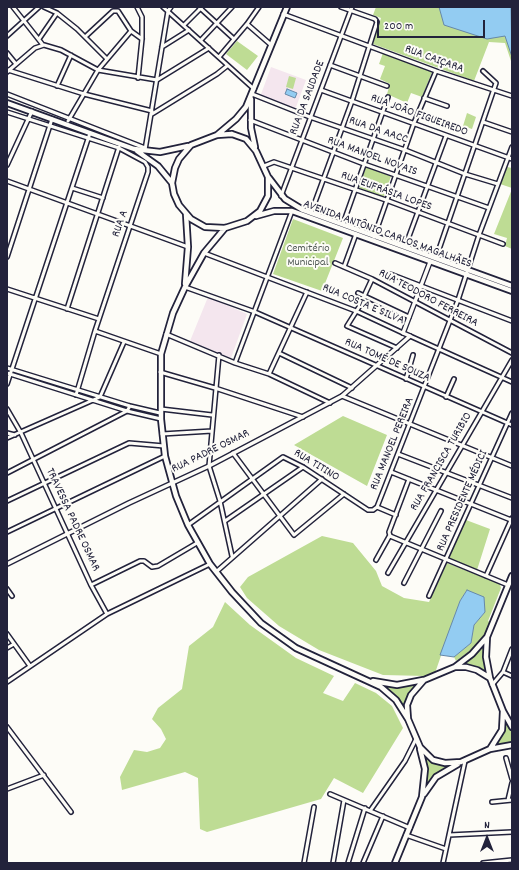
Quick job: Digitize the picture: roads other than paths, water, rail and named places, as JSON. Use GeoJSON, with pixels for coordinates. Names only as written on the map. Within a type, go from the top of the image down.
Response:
{"type":"FeatureCollection","features":[{"type":"Feature","properties":{"kind":"main road"},"geometry":{"type":"LineString","coordinates":[[7,103],[90,133],[119,146],[134,149],[168,151],[191,145],[218,135],[236,120],[246,107],[270,44],[287,7]]}},
{"type":"Feature","properties":{"kind":"main road"},"geometry":{"type":"LineString","coordinates":[[253,91],[250,120],[256,151]]}},
{"type":"Feature","properties":{"kind":"main road"},"geometry":{"type":"LineString","coordinates":[[191,145],[179,159],[172,183],[174,194],[179,205],[196,223],[205,227],[225,228],[239,224],[254,216],[266,201],[269,188],[268,177],[256,151],[246,139],[238,135],[218,135]]}},
{"type":"Feature","properties":{"kind":"main road"},"geometry":{"type":"LineString","coordinates":[[134,149],[158,166],[172,183]]}},
{"type":"Feature","properties":{"kind":"main road","name":"AVENIDA ANTÔNIO CARLOS MAGALHÃES"},"geometry":{"type":"LineString","coordinates":[[268,177],[282,196],[296,206],[343,224],[430,262],[512,286]]}},
{"type":"Feature","properties":{"kind":"main road","name":"AVENIDA ANTÔNIO CARLOS MAGALHÃES"},"geometry":{"type":"LineString","coordinates":[[254,216],[274,212],[292,211],[356,234],[404,247],[436,258],[512,291]]}},
{"type":"Feature","properties":{"kind":"main road"},"geometry":{"type":"LineString","coordinates":[[185,287],[188,247],[186,214]]}},
{"type":"Feature","properties":{"kind":"main road"},"geometry":{"type":"LineString","coordinates":[[225,228],[204,253],[185,287],[166,334],[160,372],[160,411],[165,456],[172,482],[188,525],[210,564],[261,623],[287,642],[318,658],[364,678],[392,696],[408,719],[420,747],[425,769],[422,797]]}},
{"type":"Feature","properties":{"kind":"main road"},"geometry":{"type":"LineString","coordinates":[[512,576],[487,637],[486,657],[492,685],[503,711],[512,726]]}},
{"type":"Feature","properties":{"kind":"main road"},"geometry":{"type":"LineString","coordinates":[[364,678],[392,685],[403,685],[424,680],[455,667],[472,654],[487,637]]}},
{"type":"Feature","properties":{"kind":"main road"},"geometry":{"type":"LineString","coordinates":[[455,667],[474,668],[490,678]]}},
{"type":"Feature","properties":{"kind":"main road"},"geometry":{"type":"LineString","coordinates":[[408,719],[409,699],[414,689],[424,680]]}},
{"type":"Feature","properties":{"kind":"main road"},"geometry":{"type":"LineString","coordinates":[[490,749],[502,730],[503,711]]}},
{"type":"Feature","properties":{"kind":"main road"},"geometry":{"type":"LineString","coordinates":[[395,863],[422,797],[436,777],[463,761],[490,749],[512,745]]}},
{"type":"Feature","properties":{"kind":"main road"},"geometry":{"type":"LineString","coordinates":[[420,747],[436,761],[449,763],[463,761]]}},
{"type":"Feature","properties":{"kind":"street"},"geometry":{"type":"LineString","coordinates":[[13,7],[43,45]]}},
{"type":"Feature","properties":{"kind":"street"},"geometry":{"type":"LineString","coordinates":[[7,36],[39,7]]}},
{"type":"Feature","properties":{"kind":"street"},"geometry":{"type":"LineString","coordinates":[[44,7],[57,13],[85,37],[107,59]]}},
{"type":"Feature","properties":{"kind":"street"},"geometry":{"type":"LineString","coordinates":[[137,7],[142,17],[142,38],[138,78]]}},
{"type":"Feature","properties":{"kind":"street","name":"RUA DA AACC"},"geometry":{"type":"LineString","coordinates":[[163,7],[201,40],[253,91],[310,117],[374,138],[465,174],[498,184]]}},
{"type":"Feature","properties":{"kind":"street"},"geometry":{"type":"LineString","coordinates":[[7,94],[145,150],[168,11],[171,7]]}},
{"type":"Feature","properties":{"kind":"street"},"geometry":{"type":"LineString","coordinates":[[219,57],[247,24],[258,7]]}},
{"type":"Feature","properties":{"kind":"street"},"geometry":{"type":"LineString","coordinates":[[312,213],[352,101],[377,22],[375,19],[351,9],[341,7]]}},
{"type":"Feature","properties":{"kind":"street"},"geometry":{"type":"LineString","coordinates":[[184,25],[200,8],[234,39]]}},
{"type":"Feature","properties":{"kind":"street"},"geometry":{"type":"LineString","coordinates":[[201,40],[231,8]]}},
{"type":"Feature","properties":{"kind":"street","name":"RUA DA SAUDADE"},"geometry":{"type":"LineString","coordinates":[[282,196],[351,9]]}},
{"type":"Feature","properties":{"kind":"street"},"geometry":{"type":"LineString","coordinates":[[85,37],[113,11],[118,11],[131,31],[142,38]]}},
{"type":"Feature","properties":{"kind":"street"},"geometry":{"type":"LineString","coordinates":[[39,39],[57,13]]}},
{"type":"Feature","properties":{"kind":"street","name":"RUA CAIÇARA"},"geometry":{"type":"LineString","coordinates":[[283,14],[436,71],[512,96]]}},
{"type":"Feature","properties":{"kind":"street"},"geometry":{"type":"LineString","coordinates":[[247,24],[270,44]]}},
{"type":"Feature","properties":{"kind":"street"},"geometry":{"type":"LineString","coordinates":[[162,47],[189,30]]}},
{"type":"Feature","properties":{"kind":"street"},"geometry":{"type":"LineString","coordinates":[[67,125],[69,119],[98,70],[131,31]]}},
{"type":"Feature","properties":{"kind":"street"},"geometry":{"type":"LineString","coordinates":[[8,71],[35,48],[43,45],[54,47],[98,70],[138,78],[157,80],[209,48]]}},
{"type":"Feature","properties":{"kind":"street"},"geometry":{"type":"LineString","coordinates":[[7,54],[16,64]]}},
{"type":"Feature","properties":{"kind":"street"},"geometry":{"type":"LineString","coordinates":[[57,86],[71,55]]}},
{"type":"Feature","properties":{"kind":"street"},"geometry":{"type":"LineString","coordinates":[[330,65],[387,86]]}},
{"type":"Feature","properties":{"kind":"street"},"geometry":{"type":"LineString","coordinates":[[8,71],[152,113],[217,74],[227,66]]}},
{"type":"Feature","properties":{"kind":"street"},"geometry":{"type":"LineString","coordinates":[[373,238],[414,123],[436,71]]}},
{"type":"Feature","properties":{"kind":"street"},"geometry":{"type":"LineString","coordinates":[[436,258],[494,90],[495,81],[483,71]]}},
{"type":"Feature","properties":{"kind":"street","name":"RUA JOÃO FIGUEIREDO"},"geometry":{"type":"LineString","coordinates":[[321,90],[512,159]]}},
{"type":"Feature","properties":{"kind":"street"},"geometry":{"type":"LineString","coordinates":[[343,224],[388,97]]}},
{"type":"Feature","properties":{"kind":"street"},"geometry":{"type":"LineString","coordinates":[[424,98],[448,106]]}},
{"type":"Feature","properties":{"kind":"street"},"geometry":{"type":"LineString","coordinates":[[7,165],[32,111]]}},
{"type":"Feature","properties":{"kind":"street","name":"RUA A"},"geometry":{"type":"LineString","coordinates":[[7,112],[88,140],[119,146],[145,162],[148,169],[95,331],[76,395]]}},
{"type":"Feature","properties":{"kind":"street"},"geometry":{"type":"LineString","coordinates":[[7,257],[52,119]]}},
{"type":"Feature","properties":{"kind":"street","name":"RUA MANOEL NOVAIS"},"geometry":{"type":"LineString","coordinates":[[250,120],[364,164],[489,208]]}},
{"type":"Feature","properties":{"kind":"street"},"geometry":{"type":"LineString","coordinates":[[483,122],[512,132]]}},
{"type":"Feature","properties":{"kind":"street"},"geometry":{"type":"LineString","coordinates":[[7,384],[9,373],[12,369],[90,133]]}},
{"type":"Feature","properties":{"kind":"street"},"geometry":{"type":"LineString","coordinates":[[404,247],[446,136]]}},
{"type":"Feature","properties":{"kind":"street"},"geometry":{"type":"LineString","coordinates":[[67,309],[119,146]]}},
{"type":"Feature","properties":{"kind":"street","name":"RUA MANOEL PEREIRA"},"geometry":{"type":"LineString","coordinates":[[377,507],[409,424],[425,388],[458,300],[507,158],[512,148]]}},
{"type":"Feature","properties":{"kind":"street","name":"RUA EUFRÁSIA LOPES"},"geometry":{"type":"LineString","coordinates":[[264,166],[269,162],[274,162],[386,200],[502,244]]}},
{"type":"Feature","properties":{"kind":"street"},"geometry":{"type":"LineString","coordinates":[[7,181],[188,247]]}},
{"type":"Feature","properties":{"kind":"street"},"geometry":{"type":"LineString","coordinates":[[72,188],[103,198]]}},
{"type":"Feature","properties":{"kind":"street"},"geometry":{"type":"LineString","coordinates":[[235,363],[292,211]]}},
{"type":"Feature","properties":{"kind":"street"},"geometry":{"type":"LineString","coordinates":[[344,267],[356,234]]}},
{"type":"Feature","properties":{"kind":"street","name":"RUA COSTA E SILVA"},"geometry":{"type":"LineString","coordinates":[[204,253],[356,311],[512,382]]}},
{"type":"Feature","properties":{"kind":"street"},"geometry":{"type":"LineString","coordinates":[[403,333],[430,262]]}},
{"type":"Feature","properties":{"kind":"street","name":"RUA TEODORO FERREIRA"},"geometry":{"type":"LineString","coordinates":[[335,263],[372,279],[512,353]]}},
{"type":"Feature","properties":{"kind":"street"},"geometry":{"type":"LineString","coordinates":[[390,274],[512,321]]}},
{"type":"Feature","properties":{"kind":"street"},"geometry":{"type":"LineString","coordinates":[[372,279],[356,311],[347,324],[348,328],[397,348]]}},
{"type":"Feature","properties":{"kind":"street","name":"RUA TOMÉ DE SOUZA"},"geometry":{"type":"LineString","coordinates":[[185,287],[255,312],[512,425]]}},
{"type":"Feature","properties":{"kind":"street"},"geometry":{"type":"LineString","coordinates":[[7,289],[99,319]]}},
{"type":"Feature","properties":{"kind":"street"},"geometry":{"type":"LineString","coordinates":[[269,374],[306,292]]}},
{"type":"Feature","properties":{"kind":"street"},"geometry":{"type":"LineString","coordinates":[[358,292],[409,317]]}},
{"type":"Feature","properties":{"kind":"street"},"geometry":{"type":"LineString","coordinates":[[95,331],[162,354]]}},
{"type":"Feature","properties":{"kind":"street"},"geometry":{"type":"LineString","coordinates":[[166,334],[235,363],[269,374],[330,403]]}},
{"type":"Feature","properties":{"kind":"street","name":"RUA PADRE OSMAR"},"geometry":{"type":"LineString","coordinates":[[7,564],[172,482],[209,466],[330,403],[352,388],[410,336]]}},
{"type":"Feature","properties":{"kind":"street"},"geometry":{"type":"LineString","coordinates":[[7,438],[100,397],[124,342]]}},
{"type":"Feature","properties":{"kind":"street"},"geometry":{"type":"LineString","coordinates":[[279,352],[352,388]]}},
{"type":"Feature","properties":{"kind":"street"},"geometry":{"type":"LineString","coordinates":[[219,355],[212,415],[209,466],[220,501],[232,556]]}},
{"type":"Feature","properties":{"kind":"street"},"geometry":{"type":"LineString","coordinates":[[406,379],[413,355]]}},
{"type":"Feature","properties":{"kind":"street","name":"RUA FRANCISCA TURIBIO"},"geometry":{"type":"LineString","coordinates":[[388,573],[512,360]]}},
{"type":"Feature","properties":{"kind":"street"},"geometry":{"type":"LineString","coordinates":[[7,368],[130,406],[160,411],[212,415]]}},
{"type":"Feature","properties":{"kind":"street"},"geometry":{"type":"LineString","coordinates":[[160,372],[216,388],[303,417]]}},
{"type":"Feature","properties":{"kind":"street"},"geometry":{"type":"LineString","coordinates":[[9,373],[127,411],[161,419]]}},
{"type":"Feature","properties":{"kind":"street"},"geometry":{"type":"LineString","coordinates":[[446,397],[454,379]]}},
{"type":"Feature","properties":{"kind":"street"},"geometry":{"type":"LineString","coordinates":[[342,396],[512,466]]}},
{"type":"Feature","properties":{"kind":"street"},"geometry":{"type":"LineString","coordinates":[[7,473],[127,411],[130,406]]}},
{"type":"Feature","properties":{"kind":"street","name":"TRAVESSA PADRE OSMAR"},"geometry":{"type":"LineString","coordinates":[[7,409],[34,459],[91,585],[107,614]]}},
{"type":"Feature","properties":{"kind":"street","name":"RUA PRESIDENTE MÉDICI"},"geometry":{"type":"LineString","coordinates":[[429,596],[512,413]]}},
{"type":"Feature","properties":{"kind":"street"},"geometry":{"type":"LineString","coordinates":[[162,434],[212,431]]}},
{"type":"Feature","properties":{"kind":"street"},"geometry":{"type":"LineString","coordinates":[[7,433],[15,435]]}},
{"type":"Feature","properties":{"kind":"street"},"geometry":{"type":"LineString","coordinates":[[7,501],[129,443],[164,446]]}},
{"type":"Feature","properties":{"kind":"street"},"geometry":{"type":"LineString","coordinates":[[233,453],[293,534],[297,535],[344,494]]}},
{"type":"Feature","properties":{"kind":"street"},"geometry":{"type":"LineString","coordinates":[[398,454],[512,498]]}},
{"type":"Feature","properties":{"kind":"street"},"geometry":{"type":"LineString","coordinates":[[7,532],[56,507],[165,456]]}},
{"type":"Feature","properties":{"kind":"street","name":"RUA TITINO"},"geometry":{"type":"LineString","coordinates":[[188,525],[281,458],[286,458],[303,467],[368,510],[373,510],[377,507]]}},
{"type":"Feature","properties":{"kind":"street"},"geometry":{"type":"LineString","coordinates":[[224,521],[303,467]]}},
{"type":"Feature","properties":{"kind":"street"},"geometry":{"type":"LineString","coordinates":[[391,472],[512,519],[486,576]]}},
{"type":"Feature","properties":{"kind":"street"},"geometry":{"type":"LineString","coordinates":[[216,572],[232,556],[322,479]]}},
{"type":"Feature","properties":{"kind":"street"},"geometry":{"type":"LineString","coordinates":[[376,560],[390,534],[409,479]]}},
{"type":"Feature","properties":{"kind":"street"},"geometry":{"type":"LineString","coordinates":[[377,507],[396,515]]}},
{"type":"Feature","properties":{"kind":"street"},"geometry":{"type":"LineString","coordinates":[[404,583],[441,511]]}},
{"type":"Feature","properties":{"kind":"street"},"geometry":{"type":"LineString","coordinates":[[390,534],[446,560],[508,585]]}},
{"type":"Feature","properties":{"kind":"street"},"geometry":{"type":"LineString","coordinates":[[91,585],[140,561],[144,561],[152,567],[158,566],[197,543]]}},
{"type":"Feature","properties":{"kind":"street"},"geometry":{"type":"LineString","coordinates":[[7,682],[107,614],[210,564]]}},
{"type":"Feature","properties":{"kind":"street"},"geometry":{"type":"LineString","coordinates":[[7,589],[12,596]]}},
{"type":"Feature","properties":{"kind":"street"},"geometry":{"type":"LineString","coordinates":[[7,634],[30,666]]}},
{"type":"Feature","properties":{"kind":"street"},"geometry":{"type":"LineString","coordinates":[[7,648],[14,644]]}},
{"type":"Feature","properties":{"kind":"street"},"geometry":{"type":"LineString","coordinates":[[492,685],[503,672],[512,649]]}},
{"type":"Feature","properties":{"kind":"street"},"geometry":{"type":"LineString","coordinates":[[503,672],[512,676]]}},
{"type":"Feature","properties":{"kind":"street"},"geometry":{"type":"LineString","coordinates":[[7,727],[70,812]]}},
{"type":"Feature","properties":{"kind":"street"},"geometry":{"type":"LineString","coordinates":[[370,810],[405,761],[416,739]]}},
{"type":"Feature","properties":{"kind":"street"},"geometry":{"type":"LineString","coordinates":[[506,758],[512,779]]}},
{"type":"Feature","properties":{"kind":"street"},"geometry":{"type":"LineString","coordinates":[[443,863],[463,761]]}},
{"type":"Feature","properties":{"kind":"street"},"geometry":{"type":"LineString","coordinates":[[7,789],[44,775]]}},
{"type":"Feature","properties":{"kind":"street"},"geometry":{"type":"LineString","coordinates":[[492,802],[510,800],[512,783]]}},
{"type":"Feature","properties":{"kind":"street"},"geometry":{"type":"LineString","coordinates":[[330,794],[410,828]]}},
{"type":"Feature","properties":{"kind":"street"},"geometry":{"type":"LineString","coordinates":[[333,863],[344,800]]}},
{"type":"Feature","properties":{"kind":"street"},"geometry":{"type":"LineString","coordinates":[[304,863],[314,807]]}},
{"type":"Feature","properties":{"kind":"street"},"geometry":{"type":"LineString","coordinates":[[348,863],[365,808]]}},
{"type":"Feature","properties":{"kind":"street"},"geometry":{"type":"LineString","coordinates":[[363,863],[383,816]]}},
{"type":"Feature","properties":{"kind":"street"},"geometry":{"type":"LineString","coordinates":[[449,835],[512,832]]}},
{"type":"Feature","properties":{"kind":"street"},"geometry":{"type":"LineString","coordinates":[[406,835],[446,849]]}},
{"type":"Feature","properties":{"kind":"street"},"geometry":{"type":"LineString","coordinates":[[483,863],[512,860]]}},
{"type":"Feature","properties":{"kind":"water"},"geometry":{"type":"Polygon","coordinates":[[[439,7],[511,7],[512,57],[505,36],[487,39],[444,25],[439,7]]]}},
{"type":"Feature","properties":{"kind":"water"},"geometry":{"type":"Polygon","coordinates":[[[287,89],[297,93],[295,98],[285,94],[287,89]]]}},
{"type":"Feature","properties":{"kind":"water"},"geometry":{"type":"Polygon","coordinates":[[[467,590],[484,597],[485,612],[474,625],[471,643],[454,657],[440,655],[460,601],[467,590]]]}},
{"type":"Feature","properties":{"kind":"park label","name":"Cemitério Municipal"},"geometry":{"type":"Point","coordinates":[308,256]}}]}
